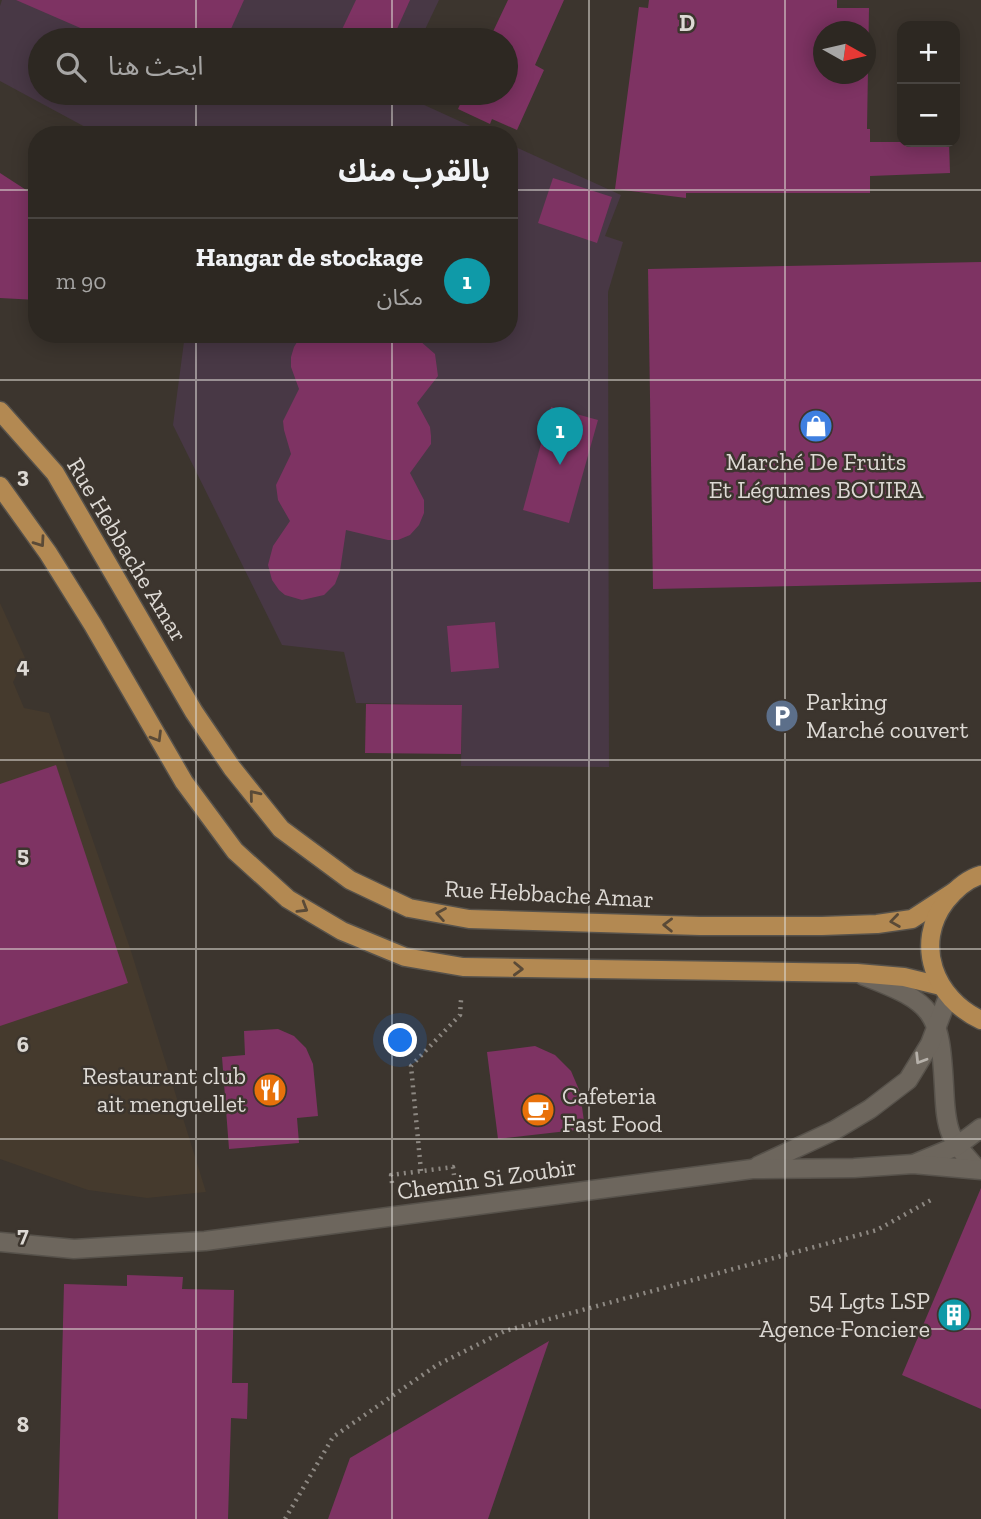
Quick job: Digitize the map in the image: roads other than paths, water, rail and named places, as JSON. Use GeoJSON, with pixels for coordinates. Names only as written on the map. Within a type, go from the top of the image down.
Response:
{"type":"FeatureCollection","features":[{"type":"Feature","properties":{"kind":"main road","name":"Rue Hebbache Amar"},"geometry":{"type":"LineString","coordinates":[[0,411],[55,473],[194,712],[232,768],[281,829],[350,880],[409,908],[469,919],[700,926],[877,924],[912,919],[981,875]]}},
{"type":"Feature","properties":{"kind":"main road"},"geometry":{"type":"LineString","coordinates":[[0,486],[48,553],[93,625],[184,782],[234,851],[288,899],[342,931],[405,957],[463,967],[857,974],[904,977],[945,992]]}},
{"type":"Feature","properties":{"kind":"main road"},"geometry":{"type":"LineString","coordinates":[[955,891],[939,911],[931,936],[931,962],[945,992],[964,1012],[981,1020]]}},
{"type":"Feature","properties":{"kind":"street"},"geometry":{"type":"LineString","coordinates":[[857,974],[912,998],[929,1011],[937,1026],[942,1045],[950,1133],[957,1146],[979,1170]]}},
{"type":"Feature","properties":{"kind":"street"},"geometry":{"type":"LineString","coordinates":[[752,1168],[835,1130],[870,1109],[908,1080],[930,1044],[945,992]]}},
{"type":"Feature","properties":{"kind":"street"},"geometry":{"type":"LineString","coordinates":[[912,1164],[957,1146],[981,1128]]}},
{"type":"Feature","properties":{"kind":"street","name":"Chemin Si Zoubir"},"geometry":{"type":"LineString","coordinates":[[0,1242],[74,1250],[205,1241],[752,1168],[854,1168],[912,1164],[979,1170]]}},
{"type":"Feature","properties":{"kind":"place","name":"Marché De Fruits Et Légumes BOUIRA"},"geometry":{"type":"Point","coordinates":[816,426]}},
{"type":"Feature","properties":{"kind":"place","name":"Hangar de stockage"},"geometry":{"type":"Point","coordinates":[560,465]}},
{"type":"Feature","properties":{"kind":"place","name":"Parking Marché couvert"},"geometry":{"type":"Point","coordinates":[782,716]}},
{"type":"Feature","properties":{"kind":"place","name":"Restaurant club ait menguellet"},"geometry":{"type":"Point","coordinates":[270,1090]}},
{"type":"Feature","properties":{"kind":"place","name":"Cafeteria Fast Food"},"geometry":{"type":"Point","coordinates":[538,1110]}},
{"type":"Feature","properties":{"kind":"place","name":"54 Lgts LSP Agence Fonciere"},"geometry":{"type":"Point","coordinates":[954,1315]}}]}
